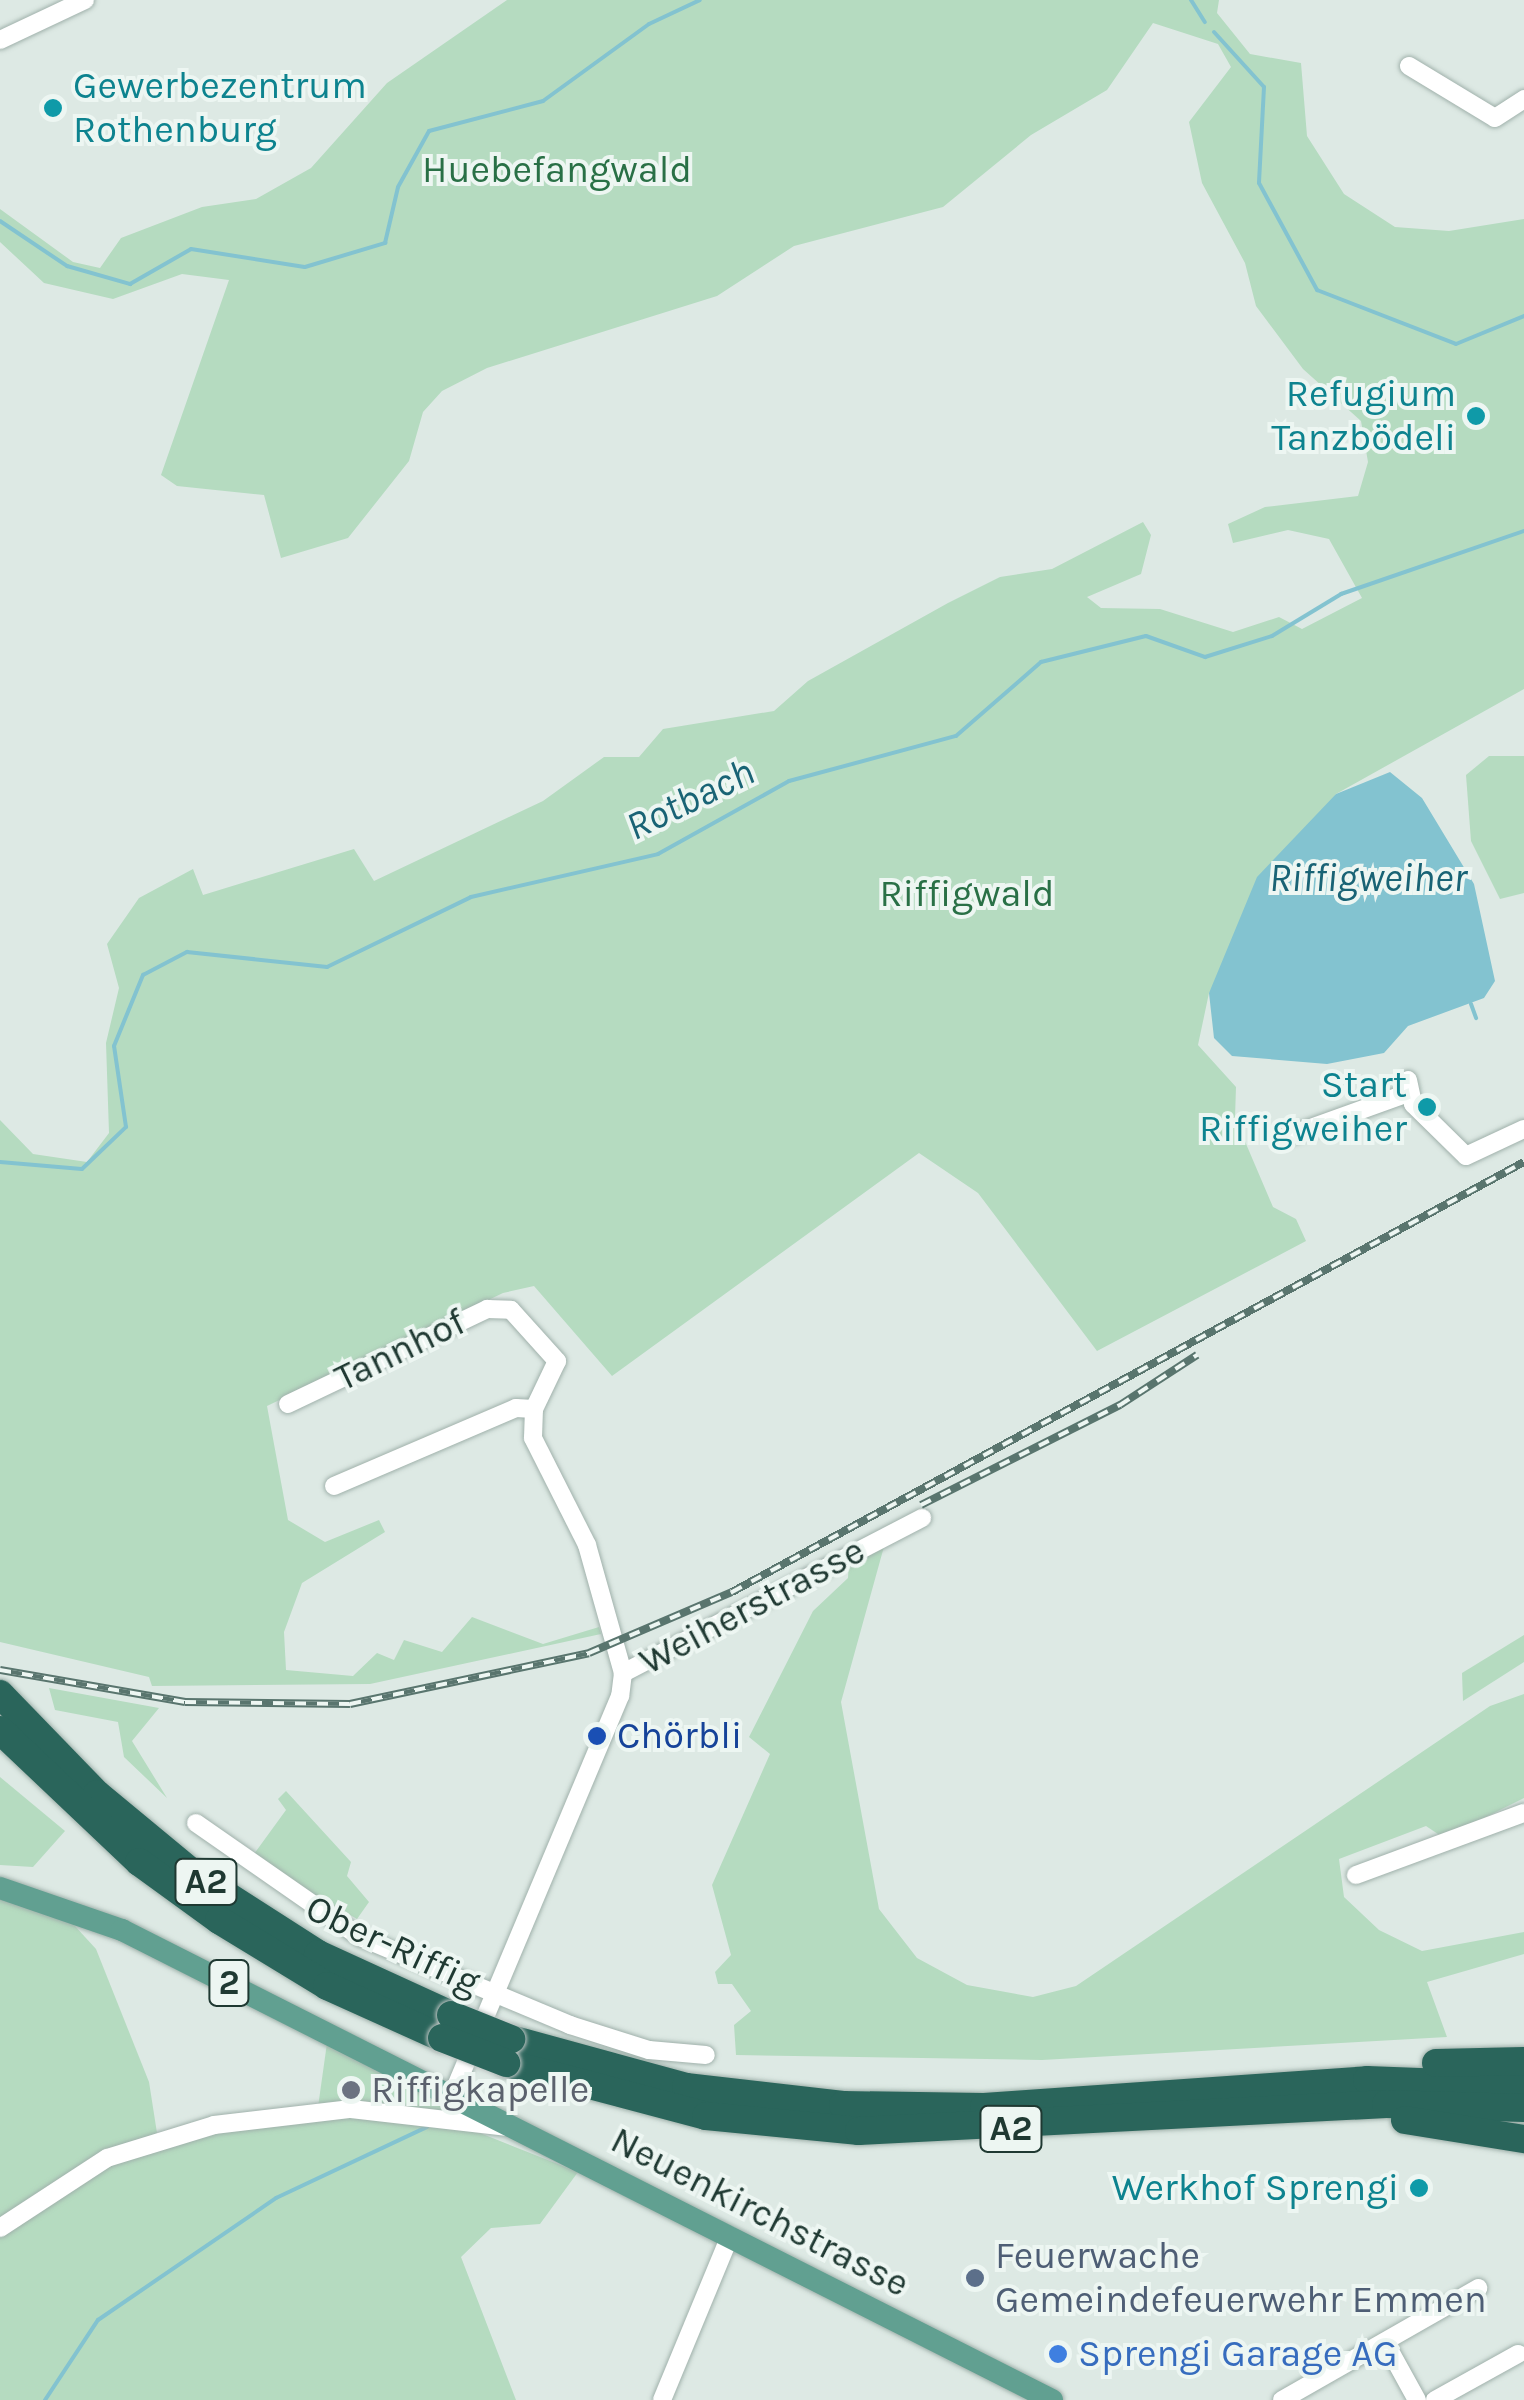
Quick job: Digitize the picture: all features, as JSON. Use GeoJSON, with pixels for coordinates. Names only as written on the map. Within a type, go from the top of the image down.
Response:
{"type":"FeatureCollection","features":[{"type":"Feature","properties":{"kind":"highway","name":"A2"},"geometry":{"type":"LineString","coordinates":[[0,1694],[97,1794],[196,1875],[318,1954],[447,2026]]}},
{"type":"Feature","properties":{"kind":"highway","name":"A2"},"geometry":{"type":"LineString","coordinates":[[0,1730],[139,1862],[219,1920],[327,1986],[447,2026],[632,2101],[784,2126],[1124,2124],[1282,2108],[1524,2108]]}},
{"type":"Feature","properties":{"kind":"highway","name":"A2"},"geometry":{"type":"LineString","coordinates":[[508,2051],[686,2087],[843,2106],[984,2107],[1266,2084],[1524,2086]]}},
{"type":"Feature","properties":{"kind":"highway"},"geometry":{"type":"LineString","coordinates":[[1266,2084],[1364,2065],[1524,2062]]}},
{"type":"Feature","properties":{"kind":"highway"},"geometry":{"type":"LineString","coordinates":[[1124,2124],[1367,2118],[1524,2139]]}},
{"type":"Feature","properties":{"kind":"main road","name":"Neuenkirchstrasse"},"geometry":{"type":"LineString","coordinates":[[0,1888],[101,1920],[1052,2400]]}},
{"type":"Feature","properties":{"kind":"street"},"geometry":{"type":"LineString","coordinates":[[0,40],[79,1]]}},
{"type":"Feature","properties":{"kind":"street"},"geometry":{"type":"LineString","coordinates":[[1409,66],[1496,118],[1524,99]]}},
{"type":"Feature","properties":{"kind":"street"},"geometry":{"type":"LineString","coordinates":[[1283,1138],[1408,1087],[1466,1156],[1524,1129]]}},
{"type":"Feature","properties":{"kind":"street","name":"Tannhof"},"geometry":{"type":"LineString","coordinates":[[288,1404],[501,1307],[557,1362],[534,1410]]}},
{"type":"Feature","properties":{"kind":"street"},"geometry":{"type":"LineString","coordinates":[[334,1486],[516,1408],[534,1410],[533,1438],[581,1532],[623,1673]]}},
{"type":"Feature","properties":{"kind":"street","name":"Weiherstrasse"},"geometry":{"type":"LineString","coordinates":[[452,2095],[615,1716],[623,1673],[922,1518]]}},
{"type":"Feature","properties":{"kind":"street"},"geometry":{"type":"LineString","coordinates":[[1356,1874],[1524,1814]]}},
{"type":"Feature","properties":{"kind":"street","name":"Ober-Riffig"},"geometry":{"type":"LineString","coordinates":[[196,1823],[328,1920],[492,2002]]}},
{"type":"Feature","properties":{"kind":"street"},"geometry":{"type":"LineString","coordinates":[[492,2002],[649,2050],[706,2055]]}},
{"type":"Feature","properties":{"kind":"street"},"geometry":{"type":"LineString","coordinates":[[0,2228],[107,2158],[214,2125],[352,2109],[516,2127]]}},
{"type":"Feature","properties":{"kind":"street"},"geometry":{"type":"LineString","coordinates":[[662,2400],[730,2236]]}},
{"type":"Feature","properties":{"kind":"street"},"geometry":{"type":"LineString","coordinates":[[1282,2400],[1478,2288]]}},
{"type":"Feature","properties":{"kind":"street"},"geometry":{"type":"LineString","coordinates":[[1385,2342],[1417,2400]]}},
{"type":"Feature","properties":{"kind":"street"},"geometry":{"type":"LineString","coordinates":[[1435,2400],[1518,2354]]}},
{"type":"Feature","properties":{"kind":"green space","name":"Riffigwald"},"geometry":{"type":"Polygon","coordinates":[[[507,0],[1219,0],[1217,13],[1250,54],[1301,63],[1307,136],[1344,194],[1395,227],[1449,231],[1524,219],[1524,689],[1336,794],[1209,993],[1198,1045],[1236,1087],[1235,1118],[1273,1207],[1296,1219],[1306,1241],[1097,1351],[978,1193],[919,1153],[612,1376],[534,1286],[503,1293],[267,1406],[288,1520],[325,1542],[379,1520],[385,1532],[302,1583],[284,1632],[286,1670],[353,1676],[377,1653],[394,1660],[404,1640],[442,1652],[472,1617],[543,1644],[599,1627],[601,1634],[370,1684],[152,1686],[149,1677],[0,1642],[0,1120],[33,1154],[87,1162],[109,1133],[106,1043],[119,988],[107,944],[139,898],[193,869],[203,895],[354,849],[374,881],[543,801],[604,757],[639,757],[663,729],[774,711],[808,681],[948,603],[1000,577],[1052,569],[1143,522],[1151,535],[1141,574],[1087,597],[1101,608],[1160,609],[1233,632],[1279,617],[1302,629],[1362,598],[1329,539],[1288,530],[1233,543],[1228,524],[1265,507],[1358,496],[1368,462],[1361,421],[1303,369],[1256,306],[1245,263],[1202,183],[1189,122],[1231,67],[1218,44],[1153,23],[1107,90],[1031,135],[943,207],[794,246],[717,296],[487,368],[442,391],[423,412],[409,461],[348,538],[281,558],[264,495],[177,486],[161,475],[229,280],[182,274],[113,299],[44,283],[0,242],[0,209],[73,262],[100,268],[121,238],[202,207],[256,199],[311,168],[387,83],[507,0]]]}},
{"type":"Feature","properties":{"kind":"green space"},"geometry":{"type":"Polygon","coordinates":[[[1489,756],[1524,756],[1524,893],[1500,899],[1471,841],[1466,775],[1489,756]]]}},
{"type":"Feature","properties":{"kind":"green space"},"geometry":{"type":"Polygon","coordinates":[[[885,1543],[841,1702],[879,1909],[917,1958],[967,1985],[1033,1997],[1076,1986],[1490,1706],[1524,1694],[1524,1798],[1444,1838],[1426,1826],[1339,1859],[1344,1897],[1379,1930],[1422,1951],[1524,1932],[1524,1954],[1427,1982],[1447,2037],[1042,2060],[736,2055],[734,2025],[751,2011],[732,1984],[718,1984],[715,1972],[731,1955],[712,1885],[770,1754],[749,1737],[813,1611],[848,1578],[849,1559],[885,1543]]]}},
{"type":"Feature","properties":{"kind":"green space"},"geometry":{"type":"Polygon","coordinates":[[[1524,1635],[1524,1662],[1463,1701],[1462,1673],[1524,1635]]]}},
{"type":"Feature","properties":{"kind":"green space"},"geometry":{"type":"Polygon","coordinates":[[[49,1688],[159,1708],[132,1741],[167,1798],[124,1757],[118,1722],[55,1710],[49,1688]]]}},
{"type":"Feature","properties":{"kind":"green space"},"geometry":{"type":"Polygon","coordinates":[[[0,1777],[65,1831],[33,1867],[0,1865],[0,1777]]]}},
{"type":"Feature","properties":{"kind":"green space"},"geometry":{"type":"Polygon","coordinates":[[[286,1791],[351,1862],[347,1876],[369,1902],[357,1919],[251,1858],[286,1810],[278,1799],[286,1791]]]}},
{"type":"Feature","properties":{"kind":"green space"},"geometry":{"type":"Polygon","coordinates":[[[0,1896],[63,1913],[96,1949],[149,2082],[157,2133],[0,2225],[0,1896]]]}},
{"type":"Feature","properties":{"kind":"green space"},"geometry":{"type":"Polygon","coordinates":[[[327,2043],[476,2115],[318,2107],[327,2043]]]}},
{"type":"Feature","properties":{"kind":"green space"},"geometry":{"type":"Polygon","coordinates":[[[387,2113],[480,2133],[578,2172],[540,2224],[491,2228],[461,2257],[516,2400],[0,2400],[0,2233],[120,2157],[174,2138],[387,2113]]]}},
{"type":"Feature","properties":{"kind":"water","name":"Riffigweiher"},"geometry":{"type":"Polygon","coordinates":[[[1390,772],[1422,798],[1474,884],[1495,981],[1484,998],[1408,1026],[1384,1053],[1327,1064],[1232,1056],[1214,1038],[1209,993],[1257,877],[1336,794],[1390,772]]]}},
{"type":"Feature","properties":{"kind":"waterway"},"geometry":{"type":"LineString","coordinates":[[0,221],[67,266],[130,284],[191,249],[305,267],[385,243],[398,187],[429,131],[543,101],[649,24],[700,0]]}},
{"type":"Feature","properties":{"kind":"waterway"},"geometry":{"type":"LineString","coordinates":[[1191,0],[1205,22]]}},
{"type":"Feature","properties":{"kind":"waterway"},"geometry":{"type":"LineString","coordinates":[[1214,32],[1264,87],[1259,183],[1317,290],[1456,344],[1524,316]]}},
{"type":"Feature","properties":{"kind":"waterway","name":"Rotbach"},"geometry":{"type":"LineString","coordinates":[[0,1162],[82,1169],[126,1127],[114,1046],[143,975],[187,952],[327,967],[471,897],[658,854],[789,781],[956,736],[1041,662],[1146,636],[1205,657],[1272,636],[1341,594],[1524,531]]}},
{"type":"Feature","properties":{"kind":"waterway"},"geometry":{"type":"LineString","coordinates":[[1471,1004],[1476,1018]]}},
{"type":"Feature","properties":{"kind":"waterway"},"geometry":{"type":"LineString","coordinates":[[45,2400],[98,2320],[276,2198],[427,2127]]}},
{"type":"Feature","properties":{"kind":"railway"},"geometry":{"type":"LineString","coordinates":[[0,1670],[185,1702],[350,1704],[589,1653],[732,1592],[1524,1162]]}},
{"type":"Feature","properties":{"kind":"railway"},"geometry":{"type":"LineString","coordinates":[[921,1505],[1120,1405],[1197,1355]]}},
{"type":"Feature","properties":{"kind":"place","name":"Gewerbezentrum Rothenburg"},"geometry":{"type":"Point","coordinates":[53,108]}},
{"type":"Feature","properties":{"kind":"place","name":"Refugium Tanzbödeli"},"geometry":{"type":"Point","coordinates":[1476,416]}},
{"type":"Feature","properties":{"kind":"place","name":"Start Riffigweiher"},"geometry":{"type":"Point","coordinates":[1427,1107]}},
{"type":"Feature","properties":{"kind":"place","name":"Chörbli"},"geometry":{"type":"Point","coordinates":[597,1736]}},
{"type":"Feature","properties":{"kind":"place","name":"Riffigkapelle"},"geometry":{"type":"Point","coordinates":[351,2090]}},
{"type":"Feature","properties":{"kind":"place","name":"Werkhof Sprengi"},"geometry":{"type":"Point","coordinates":[1419,2188]}},
{"type":"Feature","properties":{"kind":"place","name":"Feuerwache Gemeindefeuerwehr Emmen"},"geometry":{"type":"Point","coordinates":[975,2278]}},
{"type":"Feature","properties":{"kind":"place","name":"Sprengi Garage AG"},"geometry":{"type":"Point","coordinates":[1058,2354]}},
{"type":"Feature","properties":{"kind":"park label","name":"Huebefangwald"},"geometry":{"type":"Point","coordinates":[557,170]}}]}
